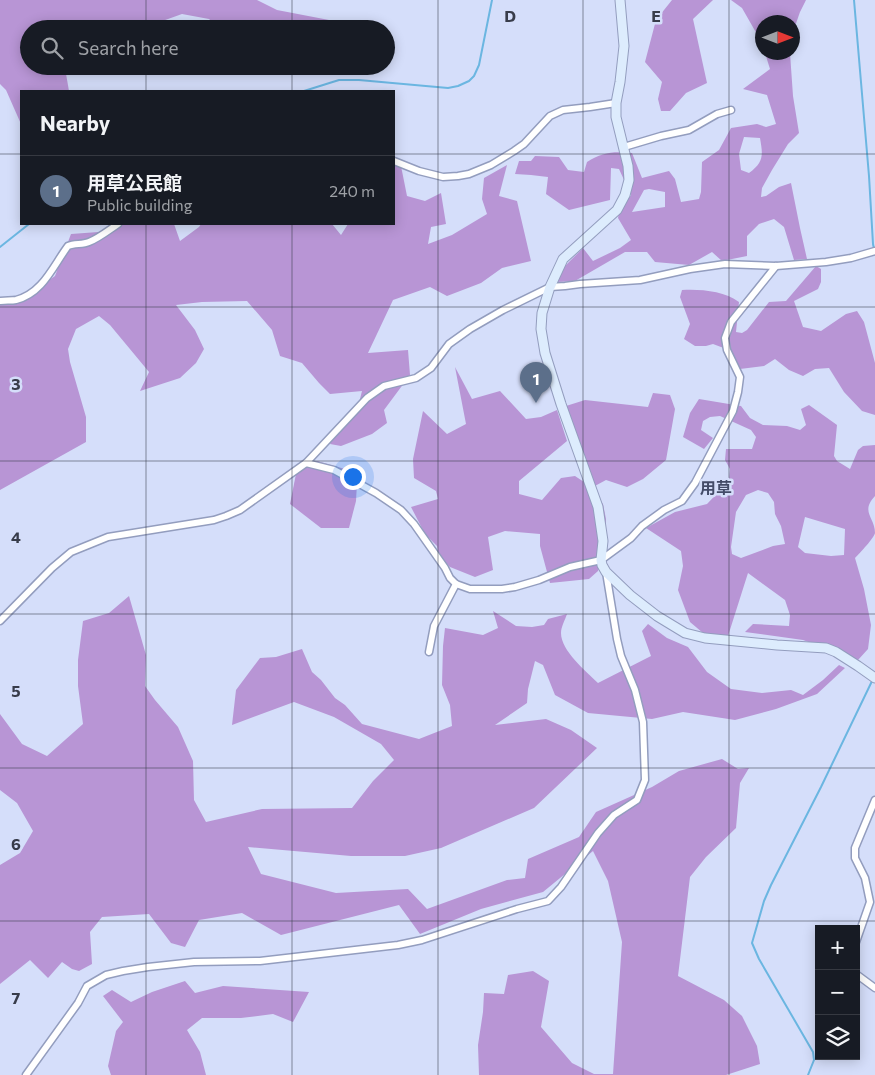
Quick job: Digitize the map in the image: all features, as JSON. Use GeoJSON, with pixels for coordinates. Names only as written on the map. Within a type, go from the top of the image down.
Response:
{"type":"FeatureCollection","features":[{"type":"Feature","properties":{"kind":"street"},"geometry":{"type":"LineString","coordinates":[[620,0],[624,46],[616,103],[616,117],[628,166],[629,180],[625,195],[617,210],[563,259],[550,287],[541,321],[545,353],[598,507],[603,541],[602,565],[606,572],[630,595],[657,616],[685,633],[705,638],[777,646],[826,648],[836,652],[875,678]]}},
{"type":"Feature","properties":{"kind":"street"},"geometry":{"type":"LineString","coordinates":[[395,160],[419,171],[443,177],[469,174],[491,165],[524,144],[550,116],[563,110],[616,103]]}},
{"type":"Feature","properties":{"kind":"street"},"geometry":{"type":"LineString","coordinates":[[624,147],[689,130],[717,114],[731,110]]}},
{"type":"Feature","properties":{"kind":"street"},"geometry":{"type":"LineString","coordinates":[[0,301],[16,300],[35,290],[49,276],[68,246],[96,239],[117,225]]}},
{"type":"Feature","properties":{"kind":"street"},"geometry":{"type":"LineString","coordinates":[[0,621],[52,568],[71,552],[108,537],[214,520],[240,510],[306,463],[367,398],[384,386],[416,378],[431,368],[449,344],[470,329],[550,287],[640,280],[690,269],[725,264],[776,266],[826,262],[851,258],[875,251]]}},
{"type":"Feature","properties":{"kind":"street"},"geometry":{"type":"LineString","coordinates":[[306,463],[334,470],[376,493],[401,510],[414,524],[450,578],[456,584],[470,589],[502,589],[539,580],[570,567],[601,560],[631,538],[642,526],[664,510],[682,501],[695,484],[733,412],[738,392],[740,377],[727,350],[725,338],[730,322],[776,266]]}},
{"type":"Feature","properties":{"kind":"street"},"geometry":{"type":"LineString","coordinates":[[26,1075],[78,1003],[87,986],[106,975],[148,967],[194,962],[260,961],[398,945],[422,940],[517,909],[548,901],[561,887],[598,833],[614,815],[636,800],[645,780],[643,722],[635,690],[621,656],[606,572]]}},
{"type":"Feature","properties":{"kind":"street"},"geometry":{"type":"LineString","coordinates":[[429,652],[434,626],[456,584]]}},
{"type":"Feature","properties":{"kind":"street"},"geometry":{"type":"LineString","coordinates":[[860,931],[870,902],[865,878],[855,858],[855,848],[875,800]]}},
{"type":"Feature","properties":{"kind":"street"},"geometry":{"type":"LineString","coordinates":[[860,977],[875,988]]}},
{"type":"Feature","properties":{"kind":"shaded area"},"geometry":{"type":"Polygon","coordinates":[[[0,0],[257,0],[277,10],[329,20],[210,20],[182,14],[165,20],[20,20],[20,75],[66,75],[69,90],[20,90],[20,122],[6,90],[0,84],[0,0]]]}},
{"type":"Feature","properties":{"kind":"shaded area"},"geometry":{"type":"Polygon","coordinates":[[[672,0],[713,0],[693,19],[707,83],[686,93],[670,111],[661,111],[658,99],[662,82],[645,62],[656,20],[672,0]]]}},
{"type":"Feature","properties":{"kind":"shaded area"},"geometry":{"type":"Polygon","coordinates":[[[731,0],[806,0],[799,15],[755,15],[755,31],[742,8],[731,0]]]}},
{"type":"Feature","properties":{"kind":"shaded area"},"geometry":{"type":"Polygon","coordinates":[[[767,60],[790,60],[793,96],[799,133],[788,144],[772,170],[762,188],[761,197],[791,183],[807,259],[794,260],[784,227],[774,219],[759,224],[747,236],[747,256],[722,261],[712,252],[689,265],[655,262],[647,252],[625,252],[575,281],[557,282],[559,272],[583,248],[593,261],[620,248],[631,240],[618,218],[619,213],[631,195],[619,169],[611,168],[610,200],[569,210],[546,194],[548,177],[515,174],[519,161],[531,161],[535,156],[559,157],[568,170],[584,172],[587,162],[603,154],[614,152],[632,153],[642,178],[669,171],[675,179],[681,202],[699,199],[702,162],[719,150],[731,128],[757,124],[766,127],[776,124],[767,95],[743,89],[770,69],[767,60]],[[744,137],[739,154],[741,170],[749,173],[760,162],[762,154],[760,138],[744,137]],[[644,190],[632,212],[665,207],[665,192],[644,190]]]}},
{"type":"Feature","properties":{"kind":"shaded area"},"geometry":{"type":"Polygon","coordinates":[[[395,162],[401,166],[407,196],[425,201],[441,193],[446,224],[431,227],[428,244],[452,235],[487,214],[482,199],[484,178],[507,165],[499,196],[517,201],[531,261],[502,268],[481,283],[447,296],[430,287],[393,300],[368,353],[408,350],[410,375],[384,410],[387,423],[372,434],[341,446],[330,444],[334,436],[356,415],[362,391],[330,394],[302,363],[280,356],[272,330],[247,301],[202,302],[176,305],[195,330],[204,349],[196,363],[180,378],[140,391],[149,372],[110,325],[99,316],[76,329],[68,349],[86,417],[86,442],[0,490],[0,303],[21,300],[55,276],[71,234],[112,231],[119,225],[174,225],[180,241],[200,225],[333,225],[341,235],[347,225],[395,225],[395,162]]]}},
{"type":"Feature","properties":{"kind":"shaded area"},"geometry":{"type":"Polygon","coordinates":[[[816,266],[821,269],[821,282],[818,289],[794,301],[803,327],[821,331],[846,314],[857,311],[864,322],[875,363],[875,415],[862,411],[844,392],[829,368],[815,369],[803,376],[789,370],[775,359],[764,366],[740,369],[729,350],[713,344],[695,346],[684,339],[690,324],[680,297],[682,290],[712,292],[726,295],[739,302],[736,332],[742,333],[747,330],[769,302],[786,301],[816,266]]]}},
{"type":"Feature","properties":{"kind":"shaded area"},"geometry":{"type":"Polygon","coordinates":[[[455,367],[472,399],[500,391],[526,419],[541,417],[557,410],[567,441],[519,481],[519,494],[542,500],[561,478],[575,476],[584,482],[603,504],[606,519],[605,545],[598,571],[589,579],[550,583],[540,546],[540,534],[505,531],[488,537],[493,570],[475,577],[450,567],[439,556],[437,546],[425,534],[411,507],[438,499],[436,491],[414,478],[413,459],[423,411],[447,434],[466,424],[455,367]]]}},
{"type":"Feature","properties":{"kind":"shaded area"},"geometry":{"type":"Polygon","coordinates":[[[653,393],[670,395],[675,409],[666,460],[643,479],[627,487],[606,480],[593,487],[566,406],[585,400],[648,407],[653,393]]]}},
{"type":"Feature","properties":{"kind":"shaded area"},"geometry":{"type":"Polygon","coordinates":[[[699,399],[741,406],[750,418],[763,425],[787,426],[800,430],[806,425],[801,409],[809,405],[837,425],[834,456],[837,461],[850,469],[858,450],[863,446],[875,445],[875,496],[868,511],[875,533],[870,542],[855,558],[864,589],[871,625],[868,649],[858,660],[803,640],[745,632],[753,624],[789,626],[790,615],[785,600],[748,573],[728,636],[703,633],[690,622],[678,590],[683,566],[681,551],[646,528],[675,512],[707,504],[729,481],[730,469],[725,460],[726,449],[752,449],[756,437],[751,430],[720,416],[710,417],[703,421],[701,430],[713,438],[704,449],[683,437],[690,413],[699,399]],[[758,490],[746,495],[736,512],[731,547],[732,554],[741,558],[773,546],[785,544],[781,526],[775,514],[774,502],[768,493],[758,490]],[[805,517],[798,547],[805,553],[831,556],[844,555],[845,529],[805,517]]]}},
{"type":"Feature","properties":{"kind":"shaded area"},"geometry":{"type":"Polygon","coordinates":[[[317,461],[345,469],[357,483],[356,501],[349,528],[321,528],[290,504],[296,474],[317,461]]]}},
{"type":"Feature","properties":{"kind":"shaded area"},"geometry":{"type":"Polygon","coordinates":[[[129,596],[146,655],[145,686],[178,727],[193,761],[194,800],[206,822],[262,809],[352,808],[373,781],[394,760],[381,744],[334,717],[294,702],[232,725],[236,690],[260,658],[276,657],[302,649],[312,672],[362,724],[419,739],[452,726],[450,705],[442,685],[445,628],[483,635],[498,628],[493,611],[516,626],[532,627],[544,625],[548,619],[567,614],[561,633],[565,647],[598,683],[651,656],[642,631],[648,624],[667,638],[688,647],[707,672],[731,689],[762,693],[791,690],[803,695],[839,665],[845,668],[817,694],[776,709],[735,720],[683,712],[652,719],[588,713],[555,695],[543,665],[535,661],[528,689],[527,703],[495,725],[546,719],[571,730],[597,748],[534,808],[441,848],[405,856],[351,856],[248,847],[261,874],[336,893],[408,889],[427,909],[507,880],[525,878],[528,859],[579,837],[596,812],[652,787],[679,771],[722,759],[738,769],[749,768],[740,783],[736,828],[706,857],[690,877],[678,976],[724,1000],[742,1016],[757,1046],[760,1064],[726,1075],[479,1075],[478,1045],[484,993],[504,994],[508,975],[533,971],[549,981],[541,1027],[572,1063],[594,1074],[613,1074],[622,942],[608,881],[593,851],[543,892],[481,909],[420,934],[399,905],[281,935],[242,913],[199,920],[185,947],[171,943],[149,914],[102,917],[90,932],[92,964],[79,971],[72,969],[62,962],[48,978],[30,960],[0,984],[0,865],[20,853],[33,831],[17,803],[0,790],[0,714],[22,744],[47,756],[83,724],[78,686],[78,660],[83,621],[109,613],[129,596]]]}},
{"type":"Feature","properties":{"kind":"shaded area"},"geometry":{"type":"Polygon","coordinates":[[[185,981],[195,993],[223,986],[309,992],[293,1022],[273,1014],[241,1018],[202,1018],[187,1030],[200,1052],[206,1075],[111,1075],[108,1066],[116,1031],[123,1022],[103,996],[112,990],[131,1002],[152,992],[185,981]]]}},
{"type":"Feature","properties":{"kind":"waterway"},"geometry":{"type":"LineString","coordinates":[[307,90],[339,80],[448,88],[469,81],[474,76],[479,65],[492,0]]}},
{"type":"Feature","properties":{"kind":"waterway"},"geometry":{"type":"LineString","coordinates":[[854,0],[874,249]]}},
{"type":"Feature","properties":{"kind":"waterway"},"geometry":{"type":"LineString","coordinates":[[0,247],[28,225]]}},
{"type":"Feature","properties":{"kind":"waterway"},"geometry":{"type":"LineString","coordinates":[[808,1075],[814,1060],[813,1052],[759,959],[752,943],[764,901],[771,885],[873,679]]}},
{"type":"Feature","properties":{"kind":"place","name":"用草公民館"},"geometry":{"type":"Point","coordinates":[536,403]}},
{"type":"Feature","properties":{"kind":"district","name":"用草"},"geometry":{"type":"Point","coordinates":[716,487]}}]}
